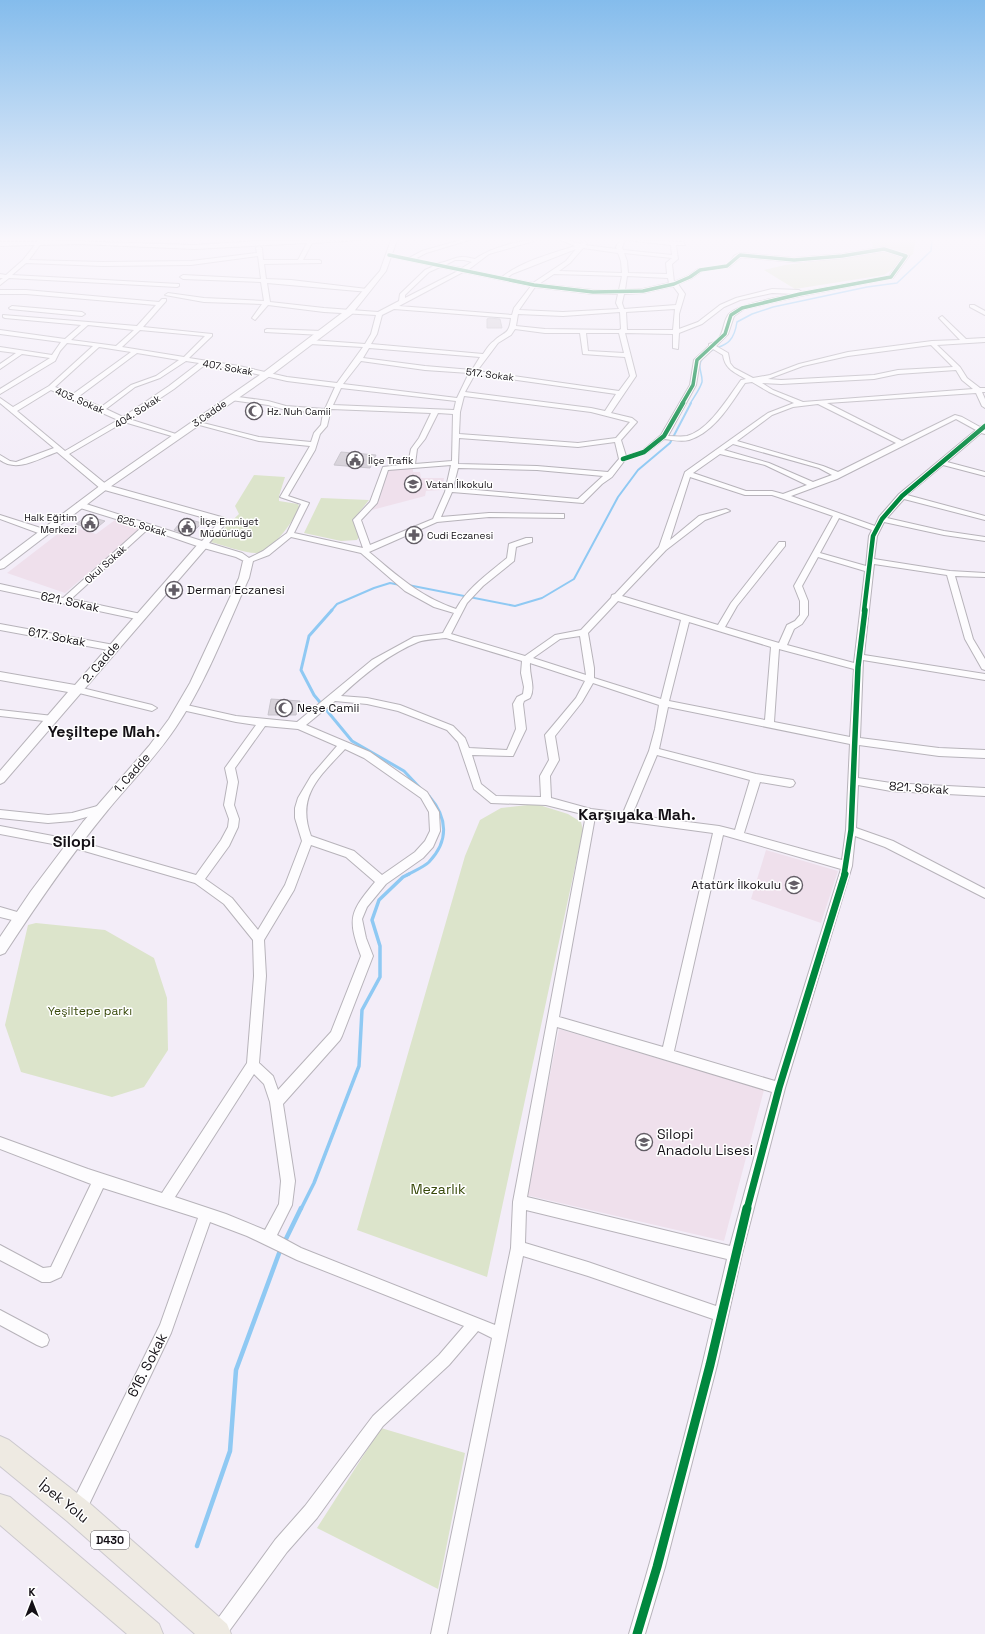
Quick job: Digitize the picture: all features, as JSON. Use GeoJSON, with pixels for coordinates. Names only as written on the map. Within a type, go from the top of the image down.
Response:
{"type":"FeatureCollection","features":[{"type":"Feature","properties":{"kind":"highway","name":"İpek Yolu"},"geometry":{"type":"LineString","coordinates":[[0,1449],[77,1511],[217,1634]]}},
{"type":"Feature","properties":{"kind":"highway"},"geometry":{"type":"LineString","coordinates":[[0,1507],[149,1634]]}},
{"type":"Feature","properties":{"kind":"street"},"geometry":{"type":"LineString","coordinates":[[118,348],[149,316]]}},
{"type":"Feature","properties":{"kind":"street","name":"3.Cadde"},"geometry":{"type":"LineString","coordinates":[[2,562],[104,487],[267,374],[344,316]]}},
{"type":"Feature","properties":{"kind":"street"},"geometry":{"type":"LineString","coordinates":[[248,561],[266,553],[290,534],[305,503],[284,497],[314,444],[317,433],[324,426],[328,409],[340,384],[374,334],[378,316]]}},
{"type":"Feature","properties":{"kind":"street"},"geometry":{"type":"LineString","coordinates":[[436,520],[449,490],[455,464],[456,412],[461,397],[474,372],[493,344],[508,336],[514,327],[515,316]]}},
{"type":"Feature","properties":{"kind":"street"},"geometry":{"type":"LineString","coordinates":[[608,414],[620,393],[633,376],[627,355],[622,316]]}},
{"type":"Feature","properties":{"kind":"street"},"geometry":{"type":"LineString","coordinates":[[676,316],[676,348]]}},
{"type":"Feature","properties":{"kind":"street"},"geometry":{"type":"LineString","coordinates":[[514,327],[545,331],[677,332],[700,323],[709,316]]}},
{"type":"Feature","properties":{"kind":"street"},"geometry":{"type":"LineString","coordinates":[[449,490],[580,501],[599,482],[610,474],[623,459],[644,452],[662,437],[693,385],[697,360],[725,334],[731,316]]}},
{"type":"Feature","properties":{"kind":"street"},"geometry":{"type":"LineString","coordinates":[[2,318],[210,335],[185,359],[158,377],[133,386],[102,409]]}},
{"type":"Feature","properties":{"kind":"street"},"geometry":{"type":"LineString","coordinates":[[942,318],[964,340]]}},
{"type":"Feature","properties":{"kind":"street"},"geometry":{"type":"LineString","coordinates":[[0,392],[53,360],[53,357],[67,341],[86,324]]}},
{"type":"Feature","properties":{"kind":"street"},"geometry":{"type":"LineString","coordinates":[[267,331],[322,333]]}},
{"type":"Feature","properties":{"kind":"street","name":"407. Sokak"},"geometry":{"type":"LineString","coordinates":[[0,332],[98,345],[205,362],[287,379],[591,410],[630,419],[634,422],[618,440]]}},
{"type":"Feature","properties":{"kind":"street"},"geometry":{"type":"LineString","coordinates":[[583,332],[585,353],[627,355]]}},
{"type":"Feature","properties":{"kind":"street"},"geometry":{"type":"LineString","coordinates":[[662,437],[688,438],[711,423],[743,381],[771,377],[794,367],[841,356],[932,343],[985,340]]}},
{"type":"Feature","properties":{"kind":"street"},"geometry":{"type":"LineString","coordinates":[[310,342],[485,356]]}},
{"type":"Feature","properties":{"kind":"street"},"geometry":{"type":"LineString","coordinates":[[932,343],[958,368],[964,379],[982,390],[985,406]]}},
{"type":"Feature","properties":{"kind":"street"},"geometry":{"type":"LineString","coordinates":[[13,410],[52,388],[98,345]]}},
{"type":"Feature","properties":{"kind":"street"},"geometry":{"type":"LineString","coordinates":[[713,346],[726,354],[727,362],[732,369],[771,391],[803,404]]}},
{"type":"Feature","properties":{"kind":"street"},"geometry":{"type":"LineString","coordinates":[[0,349],[53,357]]}},
{"type":"Feature","properties":{"kind":"street"},"geometry":{"type":"LineString","coordinates":[[73,397],[97,382],[136,351]]}},
{"type":"Feature","properties":{"kind":"street"},"geometry":{"type":"LineString","coordinates":[[0,367],[20,353]]}},
{"type":"Feature","properties":{"kind":"street","name":"517. Sokak"},"geometry":{"type":"LineString","coordinates":[[358,359],[425,368],[474,372],[620,393]]}},
{"type":"Feature","properties":{"kind":"street","name":"404. Sokak"},"geometry":{"type":"LineString","coordinates":[[0,457],[8,463],[17,464],[61,451],[124,420],[184,380],[205,362]]}},
{"type":"Feature","properties":{"kind":"street"},"geometry":{"type":"LineString","coordinates":[[753,380],[781,382],[874,377],[898,372],[929,372],[958,368]]}},
{"type":"Feature","properties":{"kind":"street","name":"403. Sokak"},"geometry":{"type":"LineString","coordinates":[[52,388],[124,420],[176,436]]}},
{"type":"Feature","properties":{"kind":"street"},"geometry":{"type":"LineString","coordinates":[[662,548],[688,474],[731,441],[770,414],[792,405],[818,402],[982,390]]}},
{"type":"Feature","properties":{"kind":"street"},"geometry":{"type":"LineString","coordinates":[[232,398],[268,403],[286,408],[456,412]]}},
{"type":"Feature","properties":{"kind":"street"},"geometry":{"type":"LineString","coordinates":[[0,400],[104,487],[222,520],[223,522],[204,544]]}},
{"type":"Feature","properties":{"kind":"street"},"geometry":{"type":"LineString","coordinates":[[818,402],[901,443]]}},
{"type":"Feature","properties":{"kind":"street"},"geometry":{"type":"LineString","coordinates":[[411,466],[414,450],[422,439],[435,412]]}},
{"type":"Feature","properties":{"kind":"street"},"geometry":{"type":"LineString","coordinates":[[637,1634],[657,1567],[735,1254],[779,1088],[847,866],[851,830],[858,667],[873,536],[882,519],[902,496],[984,429],[955,417],[838,475],[784,496]]}},
{"type":"Feature","properties":{"kind":"street"},"geometry":{"type":"LineString","coordinates":[[195,423],[259,438],[314,444]]}},
{"type":"Feature","properties":{"kind":"street"},"geometry":{"type":"LineString","coordinates":[[456,436],[578,445],[618,440],[623,459]]}},
{"type":"Feature","properties":{"kind":"street"},"geometry":{"type":"LineString","coordinates":[[731,441],[800,461],[838,475]]}},
{"type":"Feature","properties":{"kind":"street"},"geometry":{"type":"LineString","coordinates":[[718,451],[767,464],[813,485]]}},
{"type":"Feature","properties":{"kind":"street"},"geometry":{"type":"LineString","coordinates":[[944,463],[985,474]]}},
{"type":"Feature","properties":{"kind":"street"},"geometry":{"type":"LineString","coordinates":[[458,612],[437,605],[408,589],[389,574],[366,550],[357,520],[373,503],[385,468],[455,464],[537,468],[610,474]]}},
{"type":"Feature","properties":{"kind":"street"},"geometry":{"type":"LineString","coordinates":[[688,474],[745,493],[772,493],[784,496],[877,529]]}},
{"type":"Feature","properties":{"kind":"street"},"geometry":{"type":"LineString","coordinates":[[902,496],[985,518]]}},
{"type":"Feature","properties":{"kind":"street","name":"625. Sokak"},"geometry":{"type":"LineString","coordinates":[[80,505],[239,555],[248,561]]}},
{"type":"Feature","properties":{"kind":"street"},"geometry":{"type":"LineString","coordinates":[[526,659],[558,636],[584,632],[662,548],[702,518],[726,511]]}},
{"type":"Feature","properties":{"kind":"street"},"geometry":{"type":"LineString","coordinates":[[290,534],[366,550],[436,520],[489,515],[561,516]]}},
{"type":"Feature","properties":{"kind":"street"},"geometry":{"type":"LineString","coordinates":[[769,724],[778,646],[790,627],[799,623],[802,618],[805,604],[804,596],[798,589],[798,586],[837,515]]}},
{"type":"Feature","properties":{"kind":"street"},"geometry":{"type":"LineString","coordinates":[[0,518],[44,532]]}},
{"type":"Feature","properties":{"kind":"street"},"geometry":{"type":"LineString","coordinates":[[882,519],[944,533],[985,539]]}},
{"type":"Feature","properties":{"kind":"street","name":"Okul Sokak"},"geometry":{"type":"LineString","coordinates":[[64,601],[146,527]]}},
{"type":"Feature","properties":{"kind":"street"},"geometry":{"type":"LineString","coordinates":[[446,635],[464,602],[511,559],[512,546],[529,540]]}},
{"type":"Feature","properties":{"kind":"street","name":"2. Cadde"},"geometry":{"type":"LineString","coordinates":[[0,779],[204,544]]}},
{"type":"Feature","properties":{"kind":"street"},"geometry":{"type":"LineString","coordinates":[[720,628],[734,605],[782,544]]}},
{"type":"Feature","properties":{"kind":"street"},"geometry":{"type":"LineString","coordinates":[[816,554],[869,570]]}},
{"type":"Feature","properties":{"kind":"street","name":"1. Cadde"},"geometry":{"type":"LineString","coordinates":[[0,949],[20,917],[74,844],[101,809],[160,740],[182,707],[244,578],[248,561]]}},
{"type":"Feature","properties":{"kind":"street"},"geometry":{"type":"LineString","coordinates":[[870,561],[950,573],[985,575]]}},
{"type":"Feature","properties":{"kind":"street"},"geometry":{"type":"LineString","coordinates":[[950,573],[970,639],[985,666]]}},
{"type":"Feature","properties":{"kind":"street","name":"621. Sokak"},"geometry":{"type":"LineString","coordinates":[[0,587],[141,617]]}},
{"type":"Feature","properties":{"kind":"street"},"geometry":{"type":"LineString","coordinates":[[615,597],[686,617],[778,646],[858,667]]}},
{"type":"Feature","properties":{"kind":"street"},"geometry":{"type":"LineString","coordinates":[[626,818],[654,751],[660,729],[664,703],[686,617]]}},
{"type":"Feature","properties":{"kind":"street","name":"617. Sokak"},"geometry":{"type":"LineString","coordinates":[[0,627],[114,648]]}},
{"type":"Feature","properties":{"kind":"street"},"geometry":{"type":"LineString","coordinates":[[546,801],[546,776],[554,760],[550,735],[562,718],[575,706],[590,679],[584,632]]}},
{"type":"Feature","properties":{"kind":"street"},"geometry":{"type":"LineString","coordinates":[[299,726],[366,668],[375,662],[418,639],[446,635],[479,644],[664,703],[854,741],[938,752],[985,754]]}},
{"type":"Feature","properties":{"kind":"street"},"geometry":{"type":"LineString","coordinates":[[860,657],[985,677]]}},
{"type":"Feature","properties":{"kind":"street"},"geometry":{"type":"LineString","coordinates":[[467,751],[510,754],[521,729],[518,704],[520,699],[527,696],[529,692],[530,685],[525,674],[526,659]]}},
{"type":"Feature","properties":{"kind":"street"},"geometry":{"type":"LineString","coordinates":[[0,676],[78,690],[152,708]]}},
{"type":"Feature","properties":{"kind":"street"},"geometry":{"type":"LineString","coordinates":[[333,698],[367,701],[400,708],[450,728],[462,740],[467,751],[477,786],[494,800],[546,801],[591,813],[719,830],[847,866]]}},
{"type":"Feature","properties":{"kind":"street"},"geometry":{"type":"LineString","coordinates":[[182,707],[236,719],[299,726],[367,755],[424,795],[434,812],[435,831],[428,844],[419,855],[382,881],[363,904],[357,919],[360,938],[367,956],[336,1036],[276,1102]]}},
{"type":"Feature","properties":{"kind":"street"},"geometry":{"type":"LineString","coordinates":[[0,713],[53,719]]}},
{"type":"Feature","properties":{"kind":"street"},"geometry":{"type":"LineString","coordinates":[[198,880],[225,843],[233,827],[234,819],[230,805],[233,782],[230,768],[263,722]]}},
{"type":"Feature","properties":{"kind":"street"},"geometry":{"type":"LineString","coordinates":[[165,1201],[253,1065],[260,976],[258,939],[290,886],[307,841],[300,817],[300,808],[309,785],[343,745]]}},
{"type":"Feature","properties":{"kind":"street"},"geometry":{"type":"LineString","coordinates":[[654,751],[756,778],[790,782]]}},
{"type":"Feature","properties":{"kind":"street"},"geometry":{"type":"LineString","coordinates":[[738,836],[756,778]]}},
{"type":"Feature","properties":{"kind":"street","name":"821. Sokak"},"geometry":{"type":"LineString","coordinates":[[853,781],[891,787],[984,795]]}},
{"type":"Feature","properties":{"kind":"street"},"geometry":{"type":"LineString","coordinates":[[0,814],[48,819],[72,817],[101,809]]}},
{"type":"Feature","properties":{"kind":"street"},"geometry":{"type":"LineString","coordinates":[[439,1634],[518,1248],[520,1202],[591,813]]}},
{"type":"Feature","properties":{"kind":"street"},"geometry":{"type":"LineString","coordinates":[[0,830],[74,844],[198,880],[228,901],[258,939]]}},
{"type":"Feature","properties":{"kind":"street"},"geometry":{"type":"LineString","coordinates":[[667,1054],[719,830]]}},
{"type":"Feature","properties":{"kind":"street"},"geometry":{"type":"LineString","coordinates":[[851,830],[889,844],[985,894]]}},
{"type":"Feature","properties":{"kind":"street"},"geometry":{"type":"LineString","coordinates":[[307,841],[314,841],[350,854],[382,881]]}},
{"type":"Feature","properties":{"kind":"street"},"geometry":{"type":"LineString","coordinates":[[0,912],[20,917]]}},
{"type":"Feature","properties":{"kind":"street"},"geometry":{"type":"LineString","coordinates":[[552,1020],[779,1088]]}},
{"type":"Feature","properties":{"kind":"street"},"geometry":{"type":"LineString","coordinates":[[253,1065],[269,1080],[276,1102],[288,1181],[285,1205],[271,1238]]}},
{"type":"Feature","properties":{"kind":"street"},"geometry":{"type":"LineString","coordinates":[[0,1143],[100,1180],[206,1214],[271,1238],[298,1253],[476,1323],[501,1335]]}},
{"type":"Feature","properties":{"kind":"street"},"geometry":{"type":"LineString","coordinates":[[0,1252],[42,1275],[50,1275],[56,1272],[100,1180]]}},
{"type":"Feature","properties":{"kind":"street"},"geometry":{"type":"LineString","coordinates":[[520,1202],[563,1214],[735,1254]]}},
{"type":"Feature","properties":{"kind":"street","name":"616. Sokak"},"geometry":{"type":"LineString","coordinates":[[77,1511],[166,1328],[206,1214]]}},
{"type":"Feature","properties":{"kind":"street"},"geometry":{"type":"LineString","coordinates":[[518,1248],[588,1269],[721,1315]]}},
{"type":"Feature","properties":{"kind":"street"},"geometry":{"type":"LineString","coordinates":[[0,1317],[42,1340]]}},
{"type":"Feature","properties":{"kind":"street"},"geometry":{"type":"LineString","coordinates":[[217,1634],[281,1546],[311,1512],[378,1421],[444,1360],[476,1323]]}},
{"type":"Feature","properties":{"kind":"shaded area","name":"Vatan İlkokulu"},"geometry":{"type":"Polygon","coordinates":[[[413,468],[413,472],[420,472],[421,478],[444,478],[442,490],[426,491],[425,496],[372,510],[380,496],[388,470],[413,468]]]}},
{"type":"Feature","properties":{"kind":"shaded area"},"geometry":{"type":"Polygon","coordinates":[[[115,520],[140,529],[65,593],[7,573],[68,526],[96,534],[115,520]]]}},
{"type":"Feature","properties":{"kind":"shaded area","name":"Atatürk İlkokulu"},"geometry":{"type":"Polygon","coordinates":[[[766,850],[838,871],[821,923],[751,899],[766,850]]]}},
{"type":"Feature","properties":{"kind":"shaded area","name":"Silopi Anadolu Lisesi"},"geometry":{"type":"Polygon","coordinates":[[[559,1029],[764,1090],[724,1241],[526,1195],[559,1029]]]}},
{"type":"Feature","properties":{"kind":"green space"},"geometry":{"type":"Polygon","coordinates":[[[254,475],[285,477],[279,496],[279,501],[298,504],[300,509],[281,536],[262,552],[246,552],[210,542],[239,514],[235,506],[254,475]]]}},
{"type":"Feature","properties":{"kind":"green space"},"geometry":{"type":"Polygon","coordinates":[[[321,498],[369,500],[353,520],[359,537],[357,540],[341,541],[304,533],[321,498]]]}},
{"type":"Feature","properties":{"kind":"green space","name":"Mezarlık"},"geometry":{"type":"Polygon","coordinates":[[[536,804],[568,814],[581,822],[583,830],[487,1277],[357,1230],[465,856],[480,820],[501,808],[536,804]]]}},
{"type":"Feature","properties":{"kind":"green space","name":"Yeşiltepe parkı"},"geometry":{"type":"Polygon","coordinates":[[[36,923],[105,930],[154,958],[167,998],[168,1050],[144,1087],[112,1097],[21,1072],[5,1025],[28,925],[36,923]]]}},
{"type":"Feature","properties":{"kind":"green space"},"geometry":{"type":"Polygon","coordinates":[[[381,1428],[465,1453],[438,1589],[317,1528],[381,1428]]]}},
{"type":"Feature","properties":{"kind":"building"},"geometry":{"type":"Polygon","coordinates":[[[487,319],[500,319],[502,328],[487,328],[487,319]]]}},
{"type":"Feature","properties":{"kind":"building","name":"İlçe Trafik"},"geometry":{"type":"Polygon","coordinates":[[[341,452],[376,455],[370,468],[334,465],[341,452]]]}},
{"type":"Feature","properties":{"kind":"building","name":"Halk Eğitim Merkezi"},"geometry":{"type":"Polygon","coordinates":[[[87,516],[105,521],[94,530],[76,524],[87,516]]]}},
{"type":"Feature","properties":{"kind":"building","name":"İlçe Emniyet Müdürlüğü"},"geometry":{"type":"Polygon","coordinates":[[[184,518],[202,523],[190,535],[174,530],[184,518]]]}},
{"type":"Feature","properties":{"kind":"building","name":"Neşe Camii"},"geometry":{"type":"Polygon","coordinates":[[[271,699],[300,701],[296,715],[268,715],[271,699]]]}},
{"type":"Feature","properties":{"kind":"waterway"},"geometry":{"type":"LineString","coordinates":[[690,404],[702,382],[700,367],[701,361],[708,353],[727,343],[735,332],[737,322],[748,316]]}},
{"type":"Feature","properties":{"kind":"waterway"},"geometry":{"type":"LineString","coordinates":[[408,585],[515,606],[542,598],[574,579],[618,497],[638,470],[670,443],[691,403]]}},
{"type":"Feature","properties":{"kind":"waterway"},"geometry":{"type":"LineString","coordinates":[[331,611],[337,604],[374,588],[390,583],[400,585]]}},
{"type":"Feature","properties":{"kind":"waterway"},"geometry":{"type":"LineString","coordinates":[[332,610],[309,636],[301,670],[314,695],[352,741],[404,771],[420,788]]}},
{"type":"Feature","properties":{"kind":"waterway"},"geometry":{"type":"LineString","coordinates":[[407,875],[429,862],[436,854],[443,838],[443,821],[435,804],[429,796]]}},
{"type":"Feature","properties":{"kind":"waterway"},"geometry":{"type":"LineString","coordinates":[[301,1209],[314,1183],[359,1066],[362,1010],[380,977],[380,946],[372,920],[379,900],[407,875]]}},
{"type":"Feature","properties":{"kind":"waterway"},"geometry":{"type":"LineString","coordinates":[[284,1243],[301,1208]]}},
{"type":"Feature","properties":{"kind":"waterway"},"geometry":{"type":"LineString","coordinates":[[197,1546],[230,1451],[236,1370],[281,1248]]}},
{"type":"Feature","properties":{"kind":"cycle path"},"geometry":{"type":"LineString","coordinates":[[623,459],[644,452],[664,436],[693,385],[697,360],[725,334],[731,316]]}},
{"type":"Feature","properties":{"kind":"cycle path"},"geometry":{"type":"LineString","coordinates":[[637,1634],[657,1567],[710,1365],[735,1254],[779,1088],[847,866],[851,830],[858,667],[873,536],[882,519],[902,496],[985,426]]}},
{"type":"Feature","properties":{"kind":"place","name":"Hz. Nuh Camii"},"geometry":{"type":"Point","coordinates":[254,411]}},
{"type":"Feature","properties":{"kind":"place","name":"İlçe Trafik"},"geometry":{"type":"Point","coordinates":[355,460]}},
{"type":"Feature","properties":{"kind":"place","name":"Vatan İlkokulu"},"geometry":{"type":"Point","coordinates":[413,484]}},
{"type":"Feature","properties":{"kind":"place","name":"Halk Eğitim Merkezi"},"geometry":{"type":"Point","coordinates":[90,523]}},
{"type":"Feature","properties":{"kind":"place","name":"İlçe Emniyet Müdürlüğü"},"geometry":{"type":"Point","coordinates":[187,527]}},
{"type":"Feature","properties":{"kind":"place","name":"Cudi Eczanesi"},"geometry":{"type":"Point","coordinates":[414,535]}},
{"type":"Feature","properties":{"kind":"place","name":"Derman Eczanesi"},"geometry":{"type":"Point","coordinates":[174,590]}},
{"type":"Feature","properties":{"kind":"place","name":"Neşe Camii"},"geometry":{"type":"Point","coordinates":[284,708]}},
{"type":"Feature","properties":{"kind":"place","name":"Atatürk İlkokulu"},"geometry":{"type":"Point","coordinates":[794,885]}},
{"type":"Feature","properties":{"kind":"place","name":"Silopi Anadolu Lisesi"},"geometry":{"type":"Point","coordinates":[644,1142]}},
{"type":"Feature","properties":{"kind":"district","name":"Yeşiltepe Mah."},"geometry":{"type":"Point","coordinates":[104,731]}},
{"type":"Feature","properties":{"kind":"district","name":"Karşıyaka Mah."},"geometry":{"type":"Point","coordinates":[637,814]}},
{"type":"Feature","properties":{"kind":"district","name":"Silopi"},"geometry":{"type":"Point","coordinates":[74,841]}}]}
